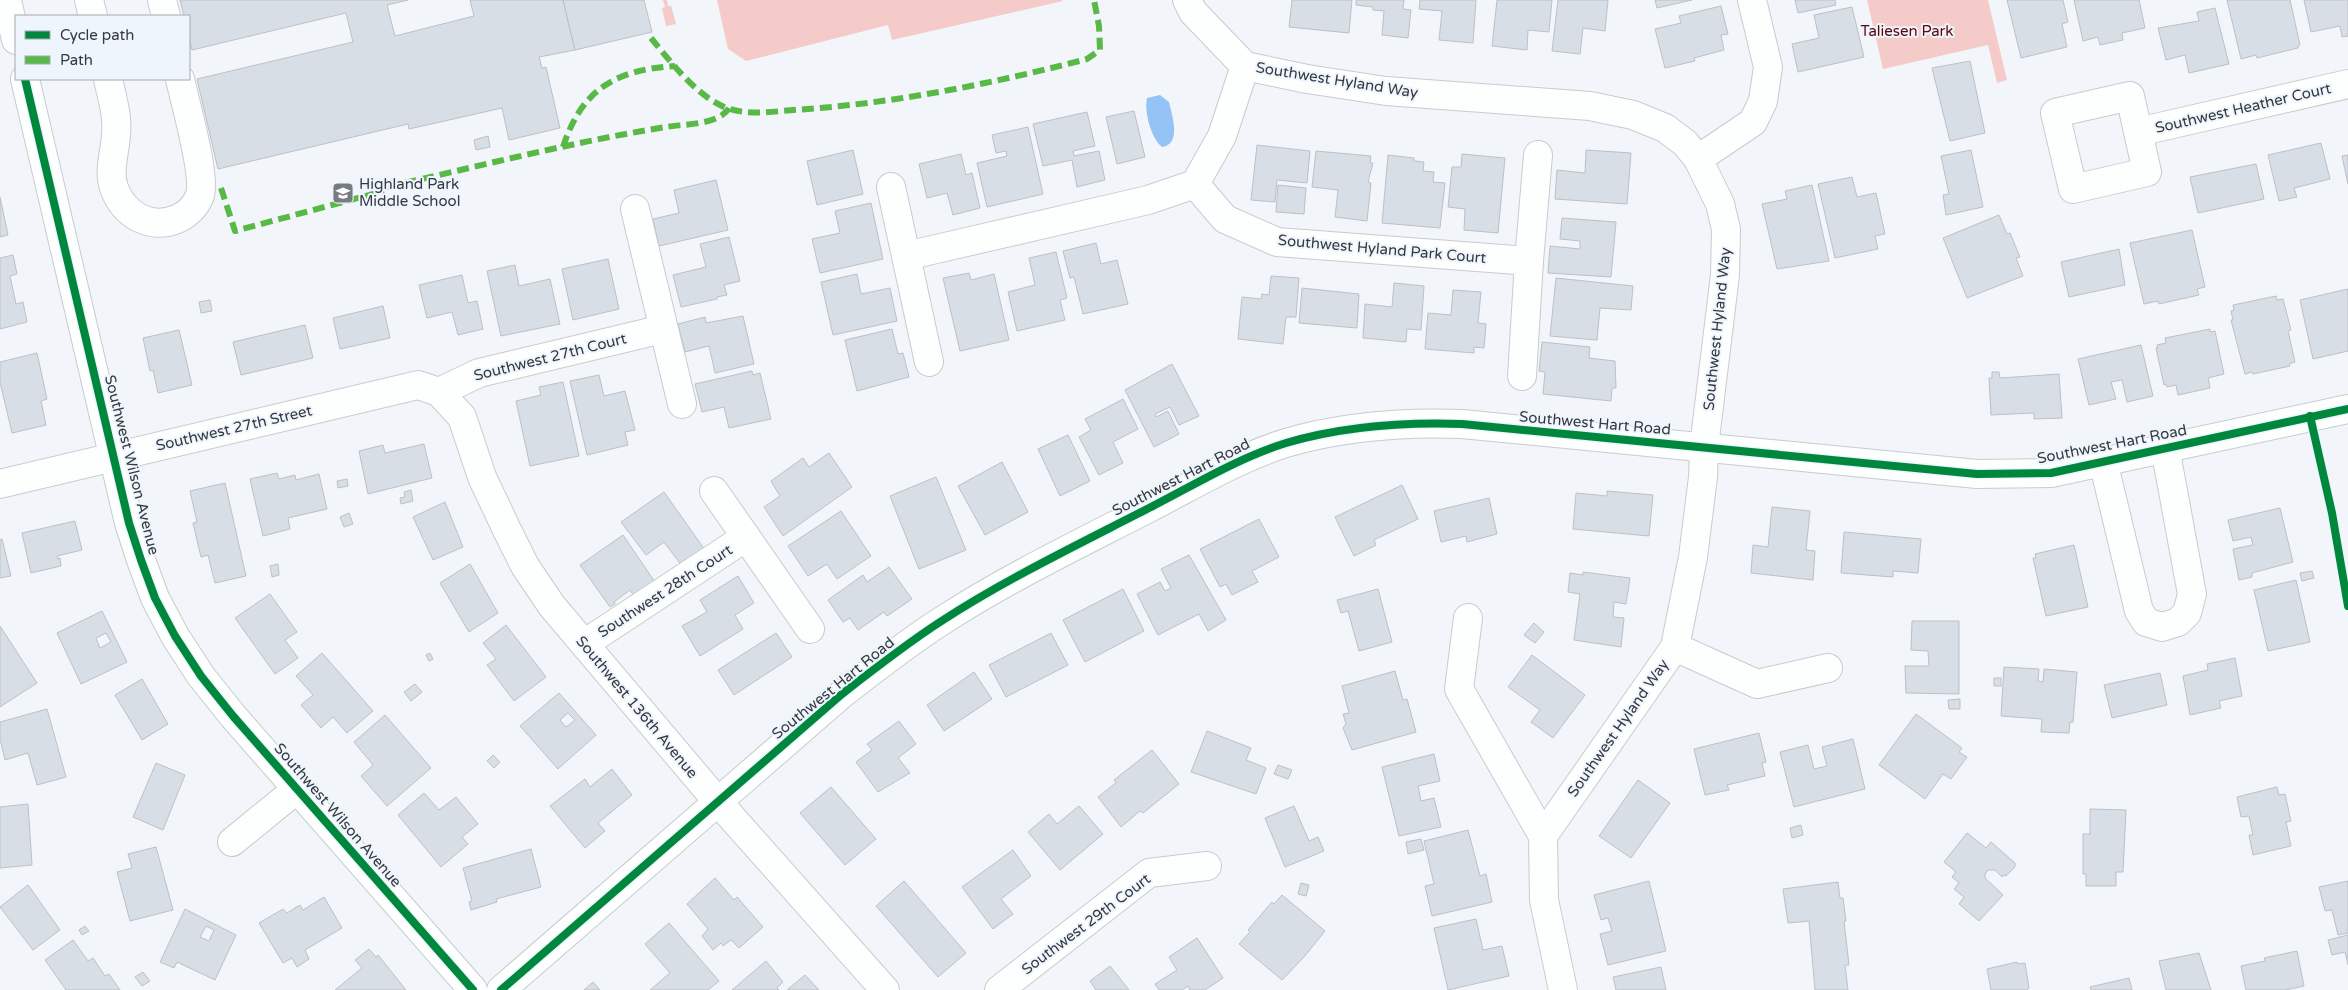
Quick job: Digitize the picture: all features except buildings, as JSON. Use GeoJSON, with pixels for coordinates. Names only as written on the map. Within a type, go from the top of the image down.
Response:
{"type":"FeatureCollection","features":[{"type":"Feature","properties":{"kind":"street"},"geometry":{"type":"LineString","coordinates":[[7,0],[15,36]]}},
{"type":"Feature","properties":{"kind":"street"},"geometry":{"type":"LineString","coordinates":[[89,0],[93,15]]}},
{"type":"Feature","properties":{"kind":"street"},"geometry":{"type":"LineString","coordinates":[[162,0],[166,15]]}},
{"type":"Feature","properties":{"kind":"street","name":"Southwest Hyland Way"},"geometry":{"type":"LineString","coordinates":[[1187,0],[1193,12],[1245,66],[1307,79],[1386,91],[1599,108],[1633,115],[1665,128],[1685,143],[1698,159],[1720,204],[1726,229],[1726,275],[1704,447],[1703,477],[1693,557],[1675,647],[1544,836]]}},
{"type":"Feature","properties":{"kind":"street"},"geometry":{"type":"LineString","coordinates":[[1698,159],[1753,122],[1764,101],[1768,67],[1752,0]]}},
{"type":"Feature","properties":{"kind":"street"},"geometry":{"type":"LineString","coordinates":[[906,256],[1148,200],[1195,184],[1222,136],[1245,66]]}},
{"type":"Feature","properties":{"kind":"street","name":"Southwest Wilson Avenue"},"geometry":{"type":"LineString","coordinates":[[25,80],[129,523],[155,598],[174,636],[201,676],[297,790],[473,990]]}},
{"type":"Feature","properties":{"kind":"street"},"geometry":{"type":"LineString","coordinates":[[108,80],[116,114],[112,166],[114,187],[126,209],[142,221],[157,224],[182,217],[194,207],[200,194],[200,176],[180,80]]}},
{"type":"Feature","properties":{"kind":"street","name":"Southwest Heather Court"},"geometry":{"type":"LineString","coordinates":[[2138,132],[2348,84]]}},
{"type":"Feature","properties":{"kind":"street"},"geometry":{"type":"LineString","coordinates":[[1522,376],[1538,156]]}},
{"type":"Feature","properties":{"kind":"street","name":"Southwest Hyland Park Court"},"geometry":{"type":"LineString","coordinates":[[1195,184],[1225,218],[1277,242],[1529,261]]}},
{"type":"Feature","properties":{"kind":"street"},"geometry":{"type":"LineString","coordinates":[[891,187],[929,362]]}},
{"type":"Feature","properties":{"kind":"street"},"geometry":{"type":"LineString","coordinates":[[634,209],[682,404]]}},
{"type":"Feature","properties":{"kind":"street","name":"Southwest 27th Court"},"geometry":{"type":"LineString","coordinates":[[439,392],[479,373],[663,329]]}},
{"type":"Feature","properties":{"kind":"street","name":"Southwest 27th Street"},"geometry":{"type":"LineString","coordinates":[[0,484],[418,385],[439,392]]}},
{"type":"Feature","properties":{"kind":"street","name":"Southwest 136th Avenue"},"geometry":{"type":"LineString","coordinates":[[439,392],[462,417],[482,477],[525,566],[552,606],[718,802],[885,990]]}},
{"type":"Feature","properties":{"kind":"street","name":"Southwest Hart Road"},"geometry":{"type":"LineString","coordinates":[[502,990],[842,694],[941,622],[1080,544],[1254,455],[1287,443],[1334,432],[1382,425],[1462,424],[1977,474],[2051,474],[2348,409]]}},
{"type":"Feature","properties":{"kind":"street"},"geometry":{"type":"LineString","coordinates":[[2103,462],[2139,611],[2146,622],[2162,627],[2178,622],[2187,613],[2192,594],[2165,448]]}},
{"type":"Feature","properties":{"kind":"street","name":"Southwest 28th Court"},"geometry":{"type":"LineString","coordinates":[[714,491],[810,629]]}},
{"type":"Feature","properties":{"kind":"street","name":"Southwest 28th Court"},"geometry":{"type":"LineString","coordinates":[[584,644],[746,537]]}},
{"type":"Feature","properties":{"kind":"street"},"geometry":{"type":"LineString","coordinates":[[1468,618],[1459,689],[1544,836],[1544,900],[1563,990]]}},
{"type":"Feature","properties":{"kind":"street"},"geometry":{"type":"LineString","coordinates":[[1675,647],[1757,684],[1828,668]]}},
{"type":"Feature","properties":{"kind":"street","name":"Southwest Wilson Avenue"},"geometry":{"type":"LineString","coordinates":[[232,842],[297,790]]}},
{"type":"Feature","properties":{"kind":"street","name":"Southwest 29th Court"},"geometry":{"type":"LineString","coordinates":[[999,990],[1149,873],[1207,866]]}},
{"type":"Feature","properties":{"kind":"green space"},"geometry":{"type":"Polygon","coordinates":[[[663,0],[667,0],[668,6],[671,6],[676,24],[666,26],[662,8],[665,7],[663,0]]]}},
{"type":"Feature","properties":{"kind":"green space"},"geometry":{"type":"Polygon","coordinates":[[[717,0],[1063,1],[892,40],[888,25],[746,61],[728,49],[717,0]]]}},
{"type":"Feature","properties":{"kind":"green space","name":"Taliesen Park"},"geometry":{"type":"Polygon","coordinates":[[[1867,0],[1988,0],[2007,80],[1997,83],[1988,45],[1883,69],[1867,0]]]}},
{"type":"Feature","properties":{"kind":"water"},"geometry":{"type":"Polygon","coordinates":[[[1160,95],[1169,102],[1174,129],[1172,141],[1162,147],[1155,138],[1149,124],[1146,104],[1147,98],[1160,95]]]}},
{"type":"Feature","properties":{"kind":"marked path"},"geometry":{"type":"LineString","coordinates":[[651,38],[692,85],[711,100],[722,106],[739,111],[775,112],[867,103],[941,92],[1087,59],[1100,50],[1099,26],[1094,0]]}},
{"type":"Feature","properties":{"kind":"marked path"},"geometry":{"type":"LineString","coordinates":[[563,147],[580,110],[604,86],[618,78],[635,72],[675,66]]}},
{"type":"Feature","properties":{"kind":"marked path"},"geometry":{"type":"LineString","coordinates":[[387,187],[596,140],[709,121],[724,114],[729,108]]}},
{"type":"Feature","properties":{"kind":"marked path"},"geometry":{"type":"LineString","coordinates":[[221,188],[235,231],[384,191]]}},
{"type":"Feature","properties":{"kind":"cycle path"},"geometry":{"type":"LineString","coordinates":[[25,80],[129,523],[155,598],[175,636],[201,676],[233,716],[473,990]]}},
{"type":"Feature","properties":{"kind":"cycle path"},"geometry":{"type":"LineString","coordinates":[[501,990],[842,694],[915,639],[965,606],[1043,562],[1233,464],[1286,443],[1308,437],[1374,426],[1462,424],[1977,474],[2051,473],[2348,409]]}},
{"type":"Feature","properties":{"kind":"cycle path"},"geometry":{"type":"LineString","coordinates":[[2310,416],[2332,513],[2348,606]]}},
{"type":"Feature","properties":{"kind":"place","name":"Highland Park Middle School"},"geometry":{"type":"Point","coordinates":[343,193]}}]}
